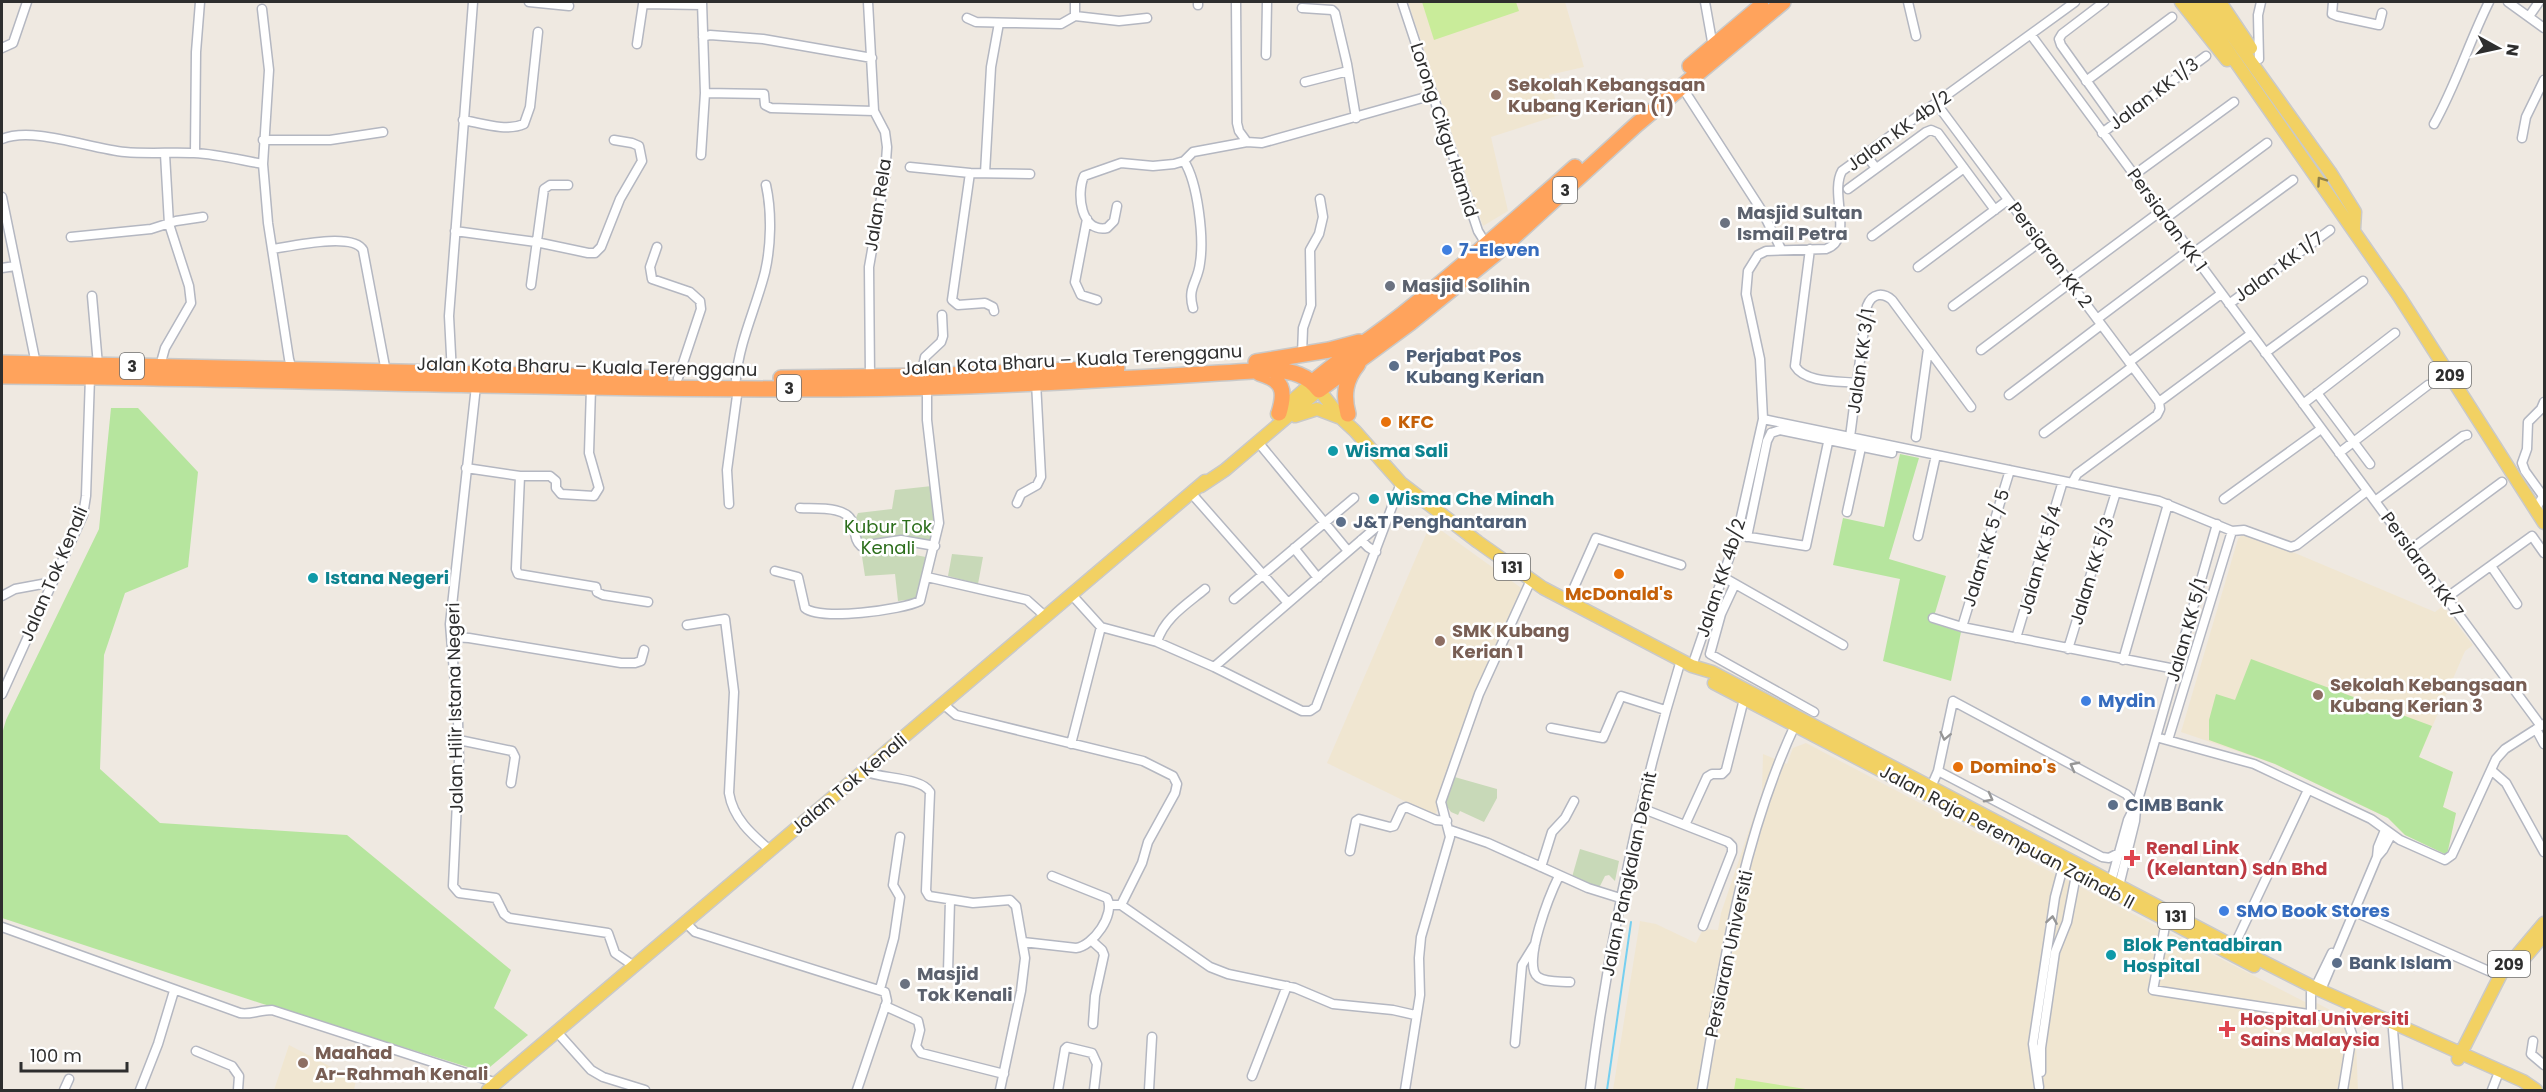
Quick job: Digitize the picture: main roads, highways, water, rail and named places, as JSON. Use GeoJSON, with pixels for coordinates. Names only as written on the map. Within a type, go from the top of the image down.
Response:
{"type":"FeatureCollection","features":[{"type":"Feature","properties":{"kind":"highway","name":"3"},"geometry":{"type":"LineString","coordinates":[[1319,383],[1366,355],[1410,323],[1713,47],[1767,2]]}},
{"type":"Feature","properties":{"kind":"highway","name":"3"},"geometry":{"type":"LineString","coordinates":[[1319,383],[1368,339],[1490,250],[1783,2]]}},
{"type":"Feature","properties":{"kind":"highway"},"geometry":{"type":"LineString","coordinates":[[1254,367],[1368,339]]}},
{"type":"Feature","properties":{"kind":"highway"},"geometry":{"type":"LineString","coordinates":[[1345,417],[1346,385],[1353,370],[1366,355]]}},
{"type":"Feature","properties":{"kind":"highway","name":"Jalan Kota Bharu – Kuala Terengganu"},"geometry":{"type":"LineString","coordinates":[[2,363],[94,371],[261,375],[476,387],[591,388],[924,381],[1036,382],[1254,367]]}},
{"type":"Feature","properties":{"kind":"highway","name":"Jalan Kota Bharu – Kuala Terengganu"},"geometry":{"type":"LineString","coordinates":[[94,371],[160,366],[261,375],[292,370],[678,378],[737,384],[870,377],[924,381],[1254,367],[1292,372],[1319,383]]}},
{"type":"Feature","properties":{"kind":"highway"},"geometry":{"type":"LineString","coordinates":[[1254,367],[1280,385],[1283,392],[1277,420]]}},
{"type":"Feature","properties":{"kind":"highway","name":"Jalan Kota Bharu – Kuala Terengganu"},"geometry":{"type":"LineString","coordinates":[[2,376],[39,368]]}},
{"type":"Feature","properties":{"kind":"main road"},"geometry":{"type":"LineString","coordinates":[[2181,2],[2306,160]]}},
{"type":"Feature","properties":{"kind":"main road"},"geometry":{"type":"LineString","coordinates":[[2220,2],[2286,97],[2316,151]]}},
{"type":"Feature","properties":{"kind":"main road","name":"209"},"geometry":{"type":"LineString","coordinates":[[2200,3],[2354,229],[2544,523]]}},
{"type":"Feature","properties":{"kind":"main road","name":"209"},"geometry":{"type":"LineString","coordinates":[[2200,3],[2316,151],[2355,212],[2354,229]]}},
{"type":"Feature","properties":{"kind":"main road"},"geometry":{"type":"LineString","coordinates":[[1277,420],[1319,383]]}},
{"type":"Feature","properties":{"kind":"main road","name":"Jalan Raja Perempuan Zainab II"},"geometry":{"type":"LineString","coordinates":[[1319,383],[1355,431],[1401,483],[1531,580],[1686,663],[1780,701],[1795,720],[2077,869],[2234,946],[2393,1030],[2523,1081],[2536,1090]]}},
{"type":"Feature","properties":{"kind":"main road"},"geometry":{"type":"LineString","coordinates":[[1277,420],[1308,410],[1325,410],[1345,417]]}},
{"type":"Feature","properties":{"kind":"main road","name":"Jalan Tok Kenali"},"geometry":{"type":"LineString","coordinates":[[1197,490],[1258,442],[1277,420]]}},
{"type":"Feature","properties":{"kind":"main road","name":"Jalan Tok Kenali"},"geometry":{"type":"LineString","coordinates":[[493,1087],[1277,420]]}},
{"type":"Feature","properties":{"kind":"main road","name":"Jalan Raja Perempuan Zainab II"},"geometry":{"type":"LineString","coordinates":[[1686,663],[1708,680],[1744,699],[1795,720],[1930,787],[2064,862]]}},
{"type":"Feature","properties":{"kind":"main road","name":"Jalan Raja Perempuan Zainab II"},"geometry":{"type":"LineString","coordinates":[[2114,888],[2166,921],[2316,990],[2437,1042],[2497,1077],[2536,1090]]}},
{"type":"Feature","properties":{"kind":"main road","name":"209"},"geometry":{"type":"LineString","coordinates":[[2463,1058],[2471,1034],[2499,979],[2544,923]]}},
{"type":"Feature","properties":{"kind":"main road","name":"209"},"geometry":{"type":"LineString","coordinates":[[2463,1058],[2510,976],[2544,935]]}},
{"type":"Feature","properties":{"kind":"main road"},"geometry":{"type":"LineString","coordinates":[[2437,1042],[2454,1044],[2471,1034]]}},
{"type":"Feature","properties":{"kind":"waterway"},"geometry":{"type":"LineString","coordinates":[[1607,1090],[1631,922]]}},
{"type":"Feature","properties":{"kind":"place","name":"Sekolah Kebangsaan Kubang Kerian (1)"},"geometry":{"type":"Point","coordinates":[1496,95]}},
{"type":"Feature","properties":{"kind":"place","name":"Masjid Sultan Ismail Petra"},"geometry":{"type":"Point","coordinates":[1725,223]}},
{"type":"Feature","properties":{"kind":"place","name":"7-Eleven"},"geometry":{"type":"Point","coordinates":[1447,250]}},
{"type":"Feature","properties":{"kind":"place","name":"Masjid Solihin"},"geometry":{"type":"Point","coordinates":[1390,286]}},
{"type":"Feature","properties":{"kind":"place","name":"Perjabat Pos Kubang Kerian"},"geometry":{"type":"Point","coordinates":[1394,366]}},
{"type":"Feature","properties":{"kind":"place","name":"KFC"},"geometry":{"type":"Point","coordinates":[1386,422]}},
{"type":"Feature","properties":{"kind":"place","name":"Wisma Sali"},"geometry":{"type":"Point","coordinates":[1333,451]}},
{"type":"Feature","properties":{"kind":"place","name":"Wisma Che Minah"},"geometry":{"type":"Point","coordinates":[1374,499]}},
{"type":"Feature","properties":{"kind":"place","name":"J&T Penghantaran"},"geometry":{"type":"Point","coordinates":[1341,522]}},
{"type":"Feature","properties":{"kind":"place","name":"McDonald's"},"geometry":{"type":"Point","coordinates":[1619,574]}},
{"type":"Feature","properties":{"kind":"place","name":"Istana Negeri"},"geometry":{"type":"Point","coordinates":[313,578]}},
{"type":"Feature","properties":{"kind":"place","name":"SMK Kubang Kerian 1"},"geometry":{"type":"Point","coordinates":[1440,641]}},
{"type":"Feature","properties":{"kind":"place","name":"Sekolah Kebangsaan Kubang Kerian 3"},"geometry":{"type":"Point","coordinates":[2318,695]}},
{"type":"Feature","properties":{"kind":"place","name":"Mydin"},"geometry":{"type":"Point","coordinates":[2086,701]}},
{"type":"Feature","properties":{"kind":"place","name":"Domino's"},"geometry":{"type":"Point","coordinates":[1958,767]}},
{"type":"Feature","properties":{"kind":"place","name":"CIMB Bank"},"geometry":{"type":"Point","coordinates":[2113,805]}},
{"type":"Feature","properties":{"kind":"place","name":"Renal Link (Kelantan) Sdn Bhd"},"geometry":{"type":"Point","coordinates":[2132,858]}},
{"type":"Feature","properties":{"kind":"place","name":"SMO Book Stores"},"geometry":{"type":"Point","coordinates":[2224,911]}},
{"type":"Feature","properties":{"kind":"place","name":"Blok Pentadbiran Hospital"},"geometry":{"type":"Point","coordinates":[2111,955]}},
{"type":"Feature","properties":{"kind":"place","name":"Bank Islam"},"geometry":{"type":"Point","coordinates":[2337,963]}},
{"type":"Feature","properties":{"kind":"place","name":"Masjid Tok Kenali"},"geometry":{"type":"Point","coordinates":[905,984]}},
{"type":"Feature","properties":{"kind":"place","name":"Hospital Universiti Sains Malaysia"},"geometry":{"type":"Point","coordinates":[2227,1029]}},
{"type":"Feature","properties":{"kind":"place","name":"Maahad Ar-Rahmah Kenali"},"geometry":{"type":"Point","coordinates":[303,1063]}},
{"type":"Feature","properties":{"kind":"park label","name":"Kubur Tok Kenali"},"geometry":{"type":"Point","coordinates":[888,537]}}]}
